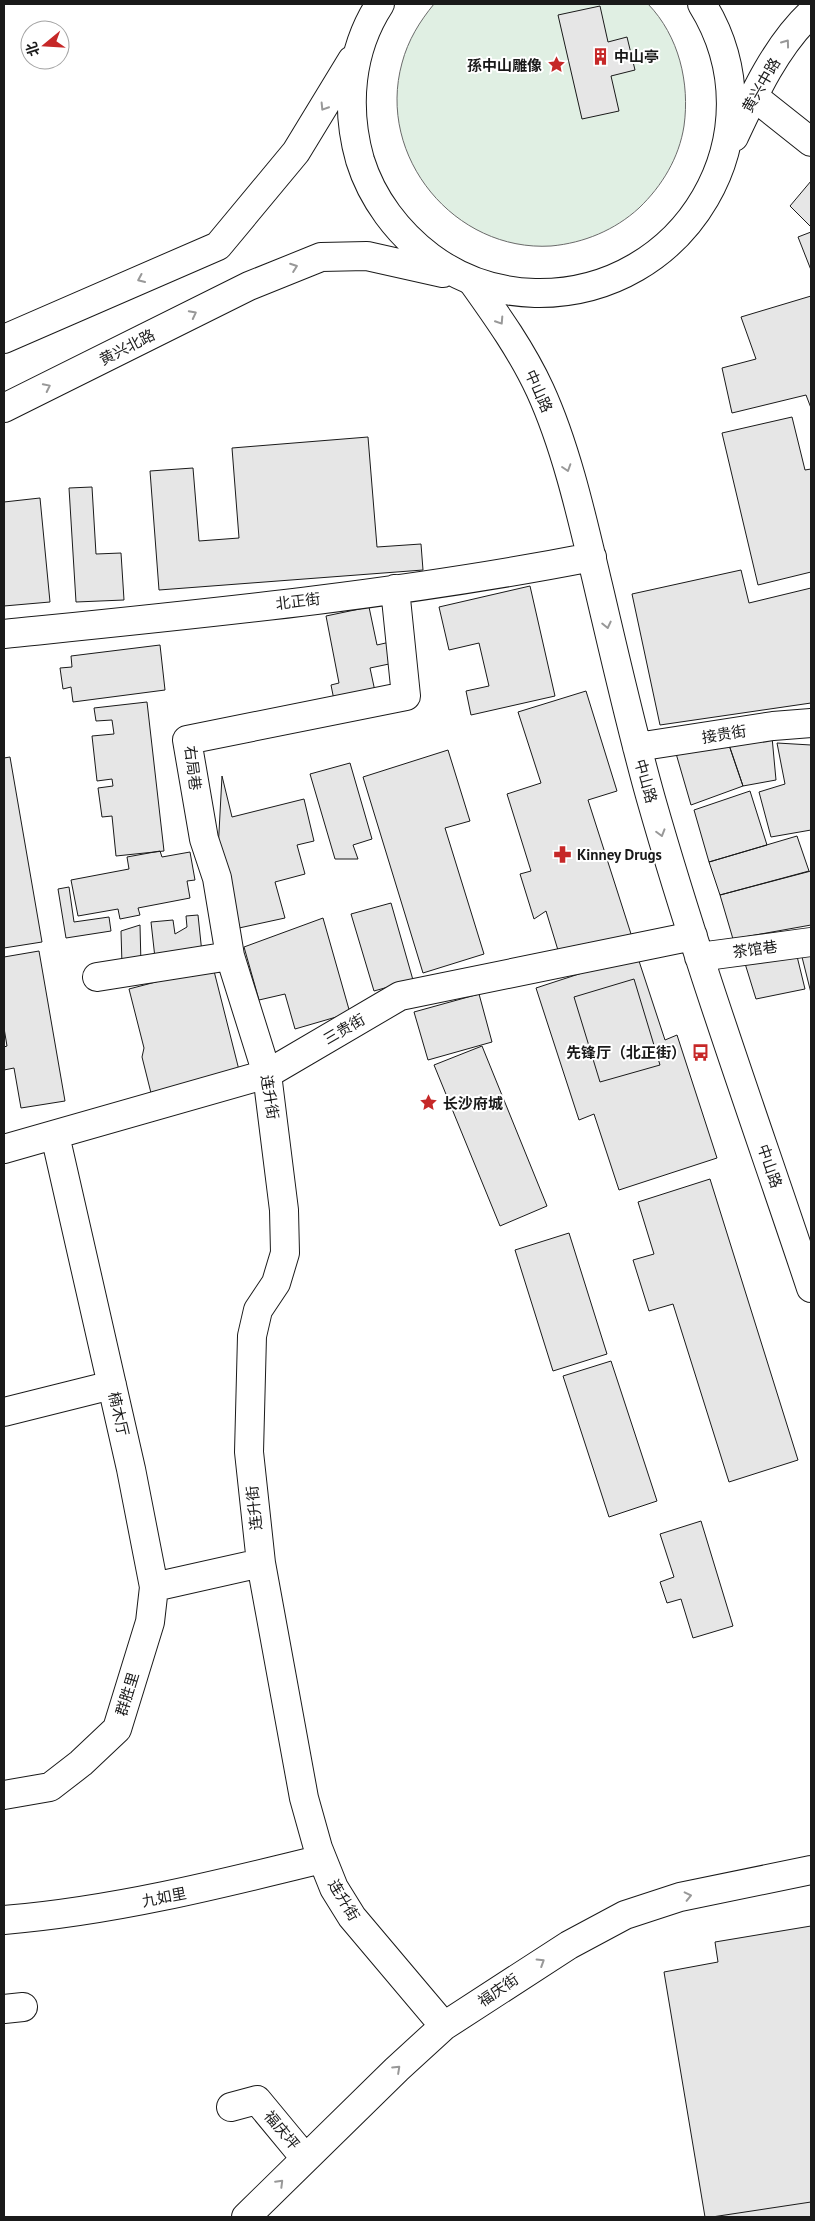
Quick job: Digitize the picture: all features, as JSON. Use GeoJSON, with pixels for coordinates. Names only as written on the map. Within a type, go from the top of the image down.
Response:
{"type":"FeatureCollection","features":[{"type":"Feature","properties":{"kind":"street"},"geometry":{"type":"LineString","coordinates":[[4,339],[218,246],[296,152],[358,51],[371,17],[380,4]]}},
{"type":"Feature","properties":{"kind":"street"},"geometry":{"type":"LineString","coordinates":[[358,51],[353,81],[351,112],[356,143],[364,173],[378,200],[396,226],[412,242],[443,266],[472,281],[516,292],[553,293],[582,290],[608,282],[634,270],[658,254],[678,235],[711,190],[722,163],[728,136],[731,108],[730,79],[723,48],[711,18],[702,4]]}},
{"type":"Feature","properties":{"kind":"street","name":"黄兴中路"},"geometry":{"type":"LineString","coordinates":[[722,163],[753,96],[778,55],[811,13]]}},
{"type":"Feature","properties":{"kind":"street"},"geometry":{"type":"LineString","coordinates":[[753,96],[811,142]]}},
{"type":"Feature","properties":{"kind":"street","name":"黄兴北路"},"geometry":{"type":"LineString","coordinates":[[4,408],[249,286],[321,257],[367,256],[400,262],[472,281]]}},
{"type":"Feature","properties":{"kind":"street","name":"中山路"},"geometry":{"type":"LineString","coordinates":[[472,281],[517,347],[541,392],[576,495],[637,748],[666,853],[811,1288]]}},
{"type":"Feature","properties":{"kind":"street","name":"北正街"},"geometry":{"type":"LineString","coordinates":[[4,634],[140,620],[477,579],[592,557]]}},
{"type":"Feature","properties":{"kind":"street","name":"右局巷"},"geometry":{"type":"LineString","coordinates":[[230,956],[217,878],[204,839],[187,740],[406,696],[395,589]]}},
{"type":"Feature","properties":{"kind":"street","name":"接贵街"},"geometry":{"type":"LineString","coordinates":[[637,748],[773,726],[811,722]]}},
{"type":"Feature","properties":{"kind":"street","name":"茶馆巷"},"geometry":{"type":"LineString","coordinates":[[696,946],[811,942]]}},
{"type":"Feature","properties":{"kind":"street","name":"三贵街"},"geometry":{"type":"LineString","coordinates":[[4,1149],[267,1074],[400,996],[696,946]]}},
{"type":"Feature","properties":{"kind":"street"},"geometry":{"type":"LineString","coordinates":[[97,977],[230,956]]}},
{"type":"Feature","properties":{"kind":"street","name":"连升街"},"geometry":{"type":"LineString","coordinates":[[230,956],[267,1074],[284,1210],[285,1253],[276,1283],[258,1310],[252,1336],[249,1452],[261,1563],[304,1798],[322,1859],[334,1888],[352,1917],[444,2026]]}},
{"type":"Feature","properties":{"kind":"street","name":"楠木厅"},"geometry":{"type":"LineString","coordinates":[[55,1135],[131,1469],[154,1587]]}},
{"type":"Feature","properties":{"kind":"street"},"geometry":{"type":"LineString","coordinates":[[4,1412],[112,1385]]}},
{"type":"Feature","properties":{"kind":"street"},"geometry":{"type":"LineString","coordinates":[[154,1587],[261,1563]]}},
{"type":"Feature","properties":{"kind":"street","name":"群胜里"},"geometry":{"type":"LineString","coordinates":[[4,1795],[50,1787],[81,1764],[117,1729],[150,1622],[154,1587]]}},
{"type":"Feature","properties":{"kind":"street","name":"九如里"},"geometry":{"type":"LineString","coordinates":[[4,1920],[112,1907],[198,1890],[322,1859]]}},
{"type":"Feature","properties":{"kind":"street","name":"福庆街"},"geometry":{"type":"LineString","coordinates":[[246,2217],[397,2069],[444,2026],[569,1944],[625,1915],[680,1897],[811,1870]]}},
{"type":"Feature","properties":{"kind":"street","name":"福庆坪"},"geometry":{"type":"LineString","coordinates":[[231,2107],[256,2100],[305,2158]]}},
{"type":"Feature","properties":{"kind":"green space"},"geometry":{"type":"Polygon","coordinates":[[[434,4],[648,4],[659,17],[675,45],[683,77],[685,110],[682,138],[674,160],[662,181],[639,208],[620,223],[598,234],[575,242],[551,246],[516,244],[484,233],[455,216],[431,192],[412,164],[401,132],[397,98],[402,63],[408,46],[419,24],[434,4]]]}},
{"type":"Feature","properties":{"kind":"building","name":"中山亭"},"geometry":{"type":"Polygon","coordinates":[[[600,6],[608,42],[627,37],[635,70],[611,76],[619,111],[582,119],[558,15],[600,6]]]}},
{"type":"Feature","properties":{"kind":"building"},"geometry":{"type":"Polygon","coordinates":[[[811,181],[811,227],[790,206],[811,181]]]}},
{"type":"Feature","properties":{"kind":"building"},"geometry":{"type":"Polygon","coordinates":[[[811,232],[811,270],[798,237],[811,232]]]}},
{"type":"Feature","properties":{"kind":"building"},"geometry":{"type":"Polygon","coordinates":[[[811,296],[811,408],[806,395],[732,413],[722,368],[756,359],[741,317],[811,296]]]}},
{"type":"Feature","properties":{"kind":"building"},"geometry":{"type":"Polygon","coordinates":[[[792,417],[805,470],[811,469],[811,572],[758,585],[722,433],[792,417]]]}},
{"type":"Feature","properties":{"kind":"building"},"geometry":{"type":"Polygon","coordinates":[[[368,437],[377,547],[421,544],[423,570],[159,590],[150,471],[193,468],[199,541],[239,538],[232,448],[368,437]]]}},
{"type":"Feature","properties":{"kind":"building"},"geometry":{"type":"Polygon","coordinates":[[[92,487],[96,554],[121,553],[124,600],[76,602],[69,488],[92,487]]]}},
{"type":"Feature","properties":{"kind":"building"},"geometry":{"type":"Polygon","coordinates":[[[40,498],[50,602],[4,606],[4,502],[40,498]]]}},
{"type":"Feature","properties":{"kind":"building"},"geometry":{"type":"Polygon","coordinates":[[[741,570],[749,603],[811,588],[811,703],[660,725],[632,594],[741,570]]]}},
{"type":"Feature","properties":{"kind":"building"},"geometry":{"type":"Polygon","coordinates":[[[530,586],[555,696],[471,715],[466,691],[489,686],[479,643],[449,650],[439,607],[530,586]]]}},
{"type":"Feature","properties":{"kind":"building"},"geometry":{"type":"Polygon","coordinates":[[[369,607],[377,645],[403,639],[408,660],[370,668],[376,696],[335,705],[331,685],[339,683],[326,616],[369,607]]]}},
{"type":"Feature","properties":{"kind":"building"},"geometry":{"type":"Polygon","coordinates":[[[160,645],[165,690],[73,702],[71,687],[63,689],[60,668],[72,667],[71,656],[160,645]]]}},
{"type":"Feature","properties":{"kind":"building"},"geometry":{"type":"Polygon","coordinates":[[[586,691],[617,791],[588,800],[632,937],[561,960],[546,911],[534,919],[520,874],[531,871],[507,794],[541,783],[518,712],[586,691]]]}},
{"type":"Feature","properties":{"kind":"building"},"geometry":{"type":"Polygon","coordinates":[[[147,702],[164,851],[116,856],[112,816],[102,817],[98,788],[113,786],[112,779],[97,781],[92,736],[114,734],[112,720],[96,721],[94,708],[147,702]]]}},
{"type":"Feature","properties":{"kind":"building"},"geometry":{"type":"Polygon","coordinates":[[[772,737],[776,780],[743,786],[728,742],[772,737]]]}},
{"type":"Feature","properties":{"kind":"building"},"geometry":{"type":"Polygon","coordinates":[[[728,742],[743,786],[691,805],[675,750],[728,742]]]}},
{"type":"Feature","properties":{"kind":"building"},"geometry":{"type":"Polygon","coordinates":[[[777,743],[811,745],[811,830],[771,837],[759,792],[785,784],[777,743]]]}},
{"type":"Feature","properties":{"kind":"building"},"geometry":{"type":"Polygon","coordinates":[[[448,750],[470,821],[445,828],[484,954],[423,973],[363,777],[448,750]]]}},
{"type":"Feature","properties":{"kind":"building"},"geometry":{"type":"Polygon","coordinates":[[[10,757],[42,942],[4,948],[4,758],[10,757]]]}},
{"type":"Feature","properties":{"kind":"building"},"geometry":{"type":"Polygon","coordinates":[[[350,763],[372,839],[353,845],[358,859],[335,859],[310,774],[350,763]]]}},
{"type":"Feature","properties":{"kind":"building"},"geometry":{"type":"Polygon","coordinates":[[[222,776],[232,817],[304,799],[314,841],[297,845],[305,874],[275,882],[285,918],[239,928],[218,851],[222,776]]]}},
{"type":"Feature","properties":{"kind":"building"},"geometry":{"type":"Polygon","coordinates":[[[750,791],[767,845],[709,862],[694,810],[750,791]]]}},
{"type":"Feature","properties":{"kind":"building"},"geometry":{"type":"Polygon","coordinates":[[[797,836],[809,871],[720,895],[709,862],[797,836]]]}},
{"type":"Feature","properties":{"kind":"building"},"geometry":{"type":"Polygon","coordinates":[[[160,851],[162,857],[190,852],[195,880],[187,881],[190,898],[138,908],[140,915],[120,919],[118,909],[78,916],[71,880],[129,869],[127,857],[160,851]]]}},
{"type":"Feature","properties":{"kind":"building"},"geometry":{"type":"Polygon","coordinates":[[[811,871],[811,925],[733,939],[720,895],[811,871]]]}},
{"type":"Feature","properties":{"kind":"building"},"geometry":{"type":"Polygon","coordinates":[[[69,887],[74,922],[109,917],[111,931],[66,938],[58,889],[69,887]]]}},
{"type":"Feature","properties":{"kind":"building"},"geometry":{"type":"Polygon","coordinates":[[[391,903],[413,980],[374,991],[351,914],[391,903]]]}},
{"type":"Feature","properties":{"kind":"building"},"geometry":{"type":"Polygon","coordinates":[[[198,915],[202,953],[155,958],[151,922],[173,920],[175,934],[187,927],[186,916],[198,915]]]}},
{"type":"Feature","properties":{"kind":"building"},"geometry":{"type":"Polygon","coordinates":[[[323,918],[350,1013],[295,1029],[285,994],[259,1000],[244,947],[323,918]]]}},
{"type":"Feature","properties":{"kind":"building"},"geometry":{"type":"Polygon","coordinates":[[[140,925],[141,965],[122,965],[121,931],[140,925]]]}},
{"type":"Feature","properties":{"kind":"building"},"geometry":{"type":"Polygon","coordinates":[[[795,948],[805,989],[756,999],[743,957],[795,948]]]}},
{"type":"Feature","properties":{"kind":"building"},"geometry":{"type":"Polygon","coordinates":[[[39,951],[65,1101],[21,1108],[14,1068],[4,1070],[4,1047],[7,1046],[4,1028],[4,957],[39,951]]]}},
{"type":"Feature","properties":{"kind":"building"},"geometry":{"type":"Polygon","coordinates":[[[811,952],[811,993],[801,953],[811,952]]]}},
{"type":"Feature","properties":{"kind":"building"},"geometry":{"type":"Polygon","coordinates":[[[637,955],[665,1040],[677,1035],[717,1158],[619,1190],[594,1114],[579,1120],[536,988],[637,955]]]}},
{"type":"Feature","properties":{"kind":"building"},"geometry":{"type":"Polygon","coordinates":[[[213,967],[240,1074],[152,1097],[142,1057],[144,1048],[129,989],[213,967]]]}},
{"type":"Feature","properties":{"kind":"building"},"geometry":{"type":"Polygon","coordinates":[[[634,979],[660,1065],[600,1082],[574,997],[634,979]]]}},
{"type":"Feature","properties":{"kind":"building"},"geometry":{"type":"Polygon","coordinates":[[[479,994],[492,1042],[428,1060],[414,1012],[479,994]]]}},
{"type":"Feature","properties":{"kind":"building"},"geometry":{"type":"Polygon","coordinates":[[[482,1046],[547,1206],[500,1226],[434,1065],[482,1046]]]}},
{"type":"Feature","properties":{"kind":"building"},"geometry":{"type":"Polygon","coordinates":[[[710,1179],[798,1460],[729,1482],[673,1304],[649,1311],[633,1260],[654,1254],[638,1202],[710,1179]]]}},
{"type":"Feature","properties":{"kind":"building"},"geometry":{"type":"Polygon","coordinates":[[[569,1233],[607,1354],[553,1371],[515,1250],[569,1233]]]}},
{"type":"Feature","properties":{"kind":"building"},"geometry":{"type":"Polygon","coordinates":[[[611,1361],[657,1501],[609,1517],[563,1376],[611,1361]]]}},
{"type":"Feature","properties":{"kind":"building"},"geometry":{"type":"Polygon","coordinates":[[[701,1521],[733,1626],[693,1638],[681,1599],[667,1603],[660,1582],[674,1577],[660,1534],[701,1521]]]}},
{"type":"Feature","properties":{"kind":"building"},"geometry":{"type":"Polygon","coordinates":[[[811,1926],[811,2217],[705,2217],[664,1972],[718,1962],[715,1942],[811,1926]]]}},
{"type":"Feature","properties":{"kind":"building"},"geometry":{"type":"Polygon","coordinates":[[[811,2202],[811,2217],[712,2217],[811,2202]]]}},
{"type":"Feature","properties":{"kind":"place","name":"中山亭"},"geometry":{"type":"Point","coordinates":[600,56]}},
{"type":"Feature","properties":{"kind":"place","name":"孫中山雕像"},"geometry":{"type":"Point","coordinates":[556,65]}},
{"type":"Feature","properties":{"kind":"place","name":"Kinney Drugs"},"geometry":{"type":"Point","coordinates":[563,854]}},
{"type":"Feature","properties":{"kind":"place","name":"先锋厅（北正街）"},"geometry":{"type":"Point","coordinates":[700,1052]}},
{"type":"Feature","properties":{"kind":"place","name":"长沙府城"},"geometry":{"type":"Point","coordinates":[429,1103]}}]}
